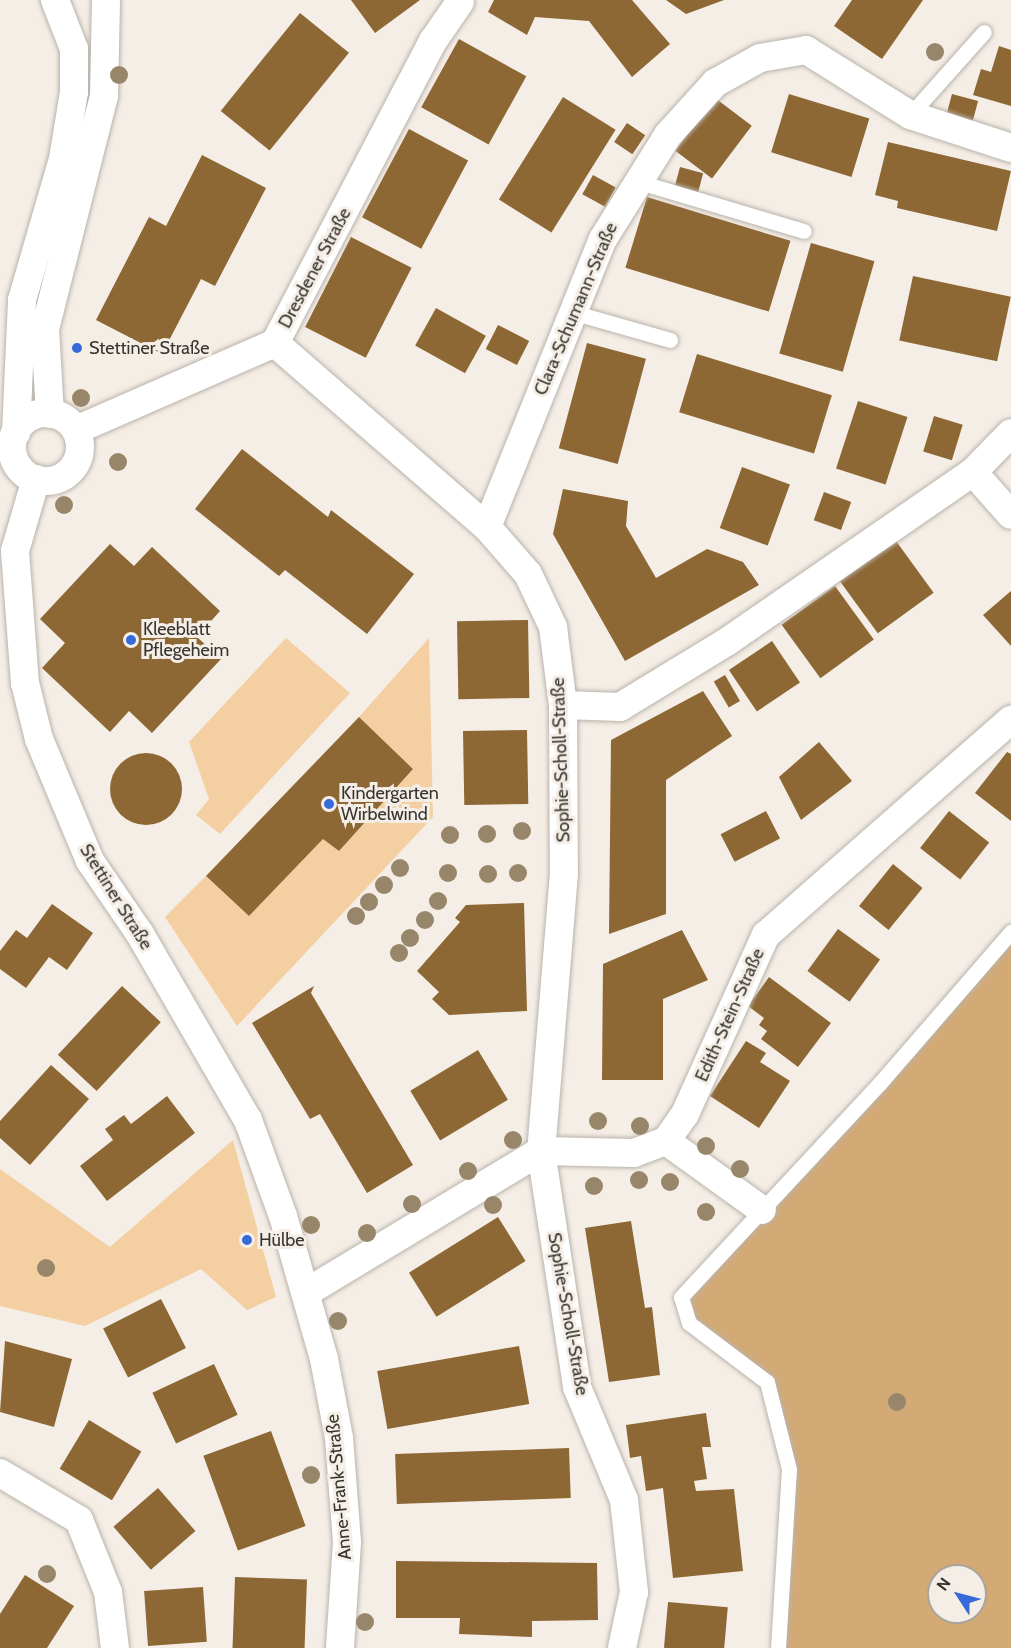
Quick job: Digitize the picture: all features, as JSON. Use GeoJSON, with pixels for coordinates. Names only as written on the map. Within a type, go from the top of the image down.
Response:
{"type":"FeatureCollection","features":[{"type":"Feature","properties":{"kind":"street","name":"Stettiner Straße"},"geometry":{"type":"LineString","coordinates":[[55,0],[74,49],[74,92],[63,159],[22,300],[16,433],[17,470],[8,543],[24,683],[60,794],[90,861],[146,944],[248,1120],[307,1292]]}},
{"type":"Feature","properties":{"kind":"street"},"geometry":{"type":"LineString","coordinates":[[50,414],[45,329],[104,96],[106,0]]}},
{"type":"Feature","properties":{"kind":"street","name":"Dresdener Straße"},"geometry":{"type":"LineString","coordinates":[[76,430],[275,344],[433,41],[460,2]]}},
{"type":"Feature","properties":{"kind":"street","name":"Clara-Schumann-Straße"},"geometry":{"type":"LineString","coordinates":[[487,527],[603,239],[636,181],[715,83],[760,58],[806,50],[910,115],[1011,148]]}},
{"type":"Feature","properties":{"kind":"street","name":"Sophie-Scholl-Straße"},"geometry":{"type":"LineString","coordinates":[[275,344],[487,527],[542,598],[553,627],[563,705],[564,873],[541,1151],[570,1390],[624,1500],[634,1592],[622,1648]]}},
{"type":"Feature","properties":{"kind":"street"},"geometry":{"type":"LineString","coordinates":[[16,433],[28,419],[50,414],[76,430],[80,452],[69,472],[17,470]]}},
{"type":"Feature","properties":{"kind":"street"},"geometry":{"type":"LineString","coordinates":[[563,705],[620,707],[728,641],[974,472],[1011,433]]}},
{"type":"Feature","properties":{"kind":"street"},"geometry":{"type":"LineString","coordinates":[[974,472],[1011,515]]}},
{"type":"Feature","properties":{"kind":"street","name":"Edith-Stein-Straße"},"geometry":{"type":"LineString","coordinates":[[666,1141],[685,1114],[766,935],[1011,720]]}},
{"type":"Feature","properties":{"kind":"street"},"geometry":{"type":"LineString","coordinates":[[307,1292],[541,1151],[634,1153],[666,1141],[762,1210]]}},
{"type":"Feature","properties":{"kind":"street","name":"Anne-Frank-Straße"},"geometry":{"type":"LineString","coordinates":[[307,1292],[339,1438],[346,1542],[340,1648]]}},
{"type":"Feature","properties":{"kind":"street"},"geometry":{"type":"LineString","coordinates":[[0,1473],[79,1520],[108,1592],[115,1648]]}},
{"type":"Feature","properties":{"kind":"lane"},"geometry":{"type":"LineString","coordinates":[[910,115],[984,32]]}},
{"type":"Feature","properties":{"kind":"lane"},"geometry":{"type":"LineString","coordinates":[[636,181],[804,231]]}},
{"type":"Feature","properties":{"kind":"lane"},"geometry":{"type":"LineString","coordinates":[[572,312],[670,340]]}},
{"type":"Feature","properties":{"kind":"lane"},"geometry":{"type":"LineString","coordinates":[[778,1648],[789,1469],[767,1382],[689,1323],[681,1297],[1011,932]]}},
{"type":"Feature","properties":{"kind":"shaded area"},"geometry":{"type":"Polygon","coordinates":[[[286,638],[350,693],[220,834],[196,815],[209,799],[189,742],[286,638]]]}},
{"type":"Feature","properties":{"kind":"shaded area"},"geometry":{"type":"Polygon","coordinates":[[[429,638],[433,817],[237,1026],[165,917],[206,876],[249,916],[323,839],[339,851],[413,769],[359,717],[429,638]]]}},
{"type":"Feature","properties":{"kind":"shaded area"},"geometry":{"type":"Polygon","coordinates":[[[1011,932],[1011,1648],[778,1648],[789,1469],[767,1382],[689,1323],[681,1297],[1011,932]]]}},
{"type":"Feature","properties":{"kind":"shaded area"},"geometry":{"type":"Polygon","coordinates":[[[233,1140],[276,1297],[247,1310],[201,1269],[85,1326],[0,1306],[0,1169],[110,1247],[233,1140]]]}},
{"type":"Feature","properties":{"kind":"building"},"geometry":{"type":"Polygon","coordinates":[[[351,0],[420,0],[375,33],[351,0]]]}},
{"type":"Feature","properties":{"kind":"building"},"geometry":{"type":"Polygon","coordinates":[[[494,0],[632,0],[670,44],[632,77],[589,21],[535,17],[527,35],[488,12],[494,0]]]}},
{"type":"Feature","properties":{"kind":"building"},"geometry":{"type":"Polygon","coordinates":[[[666,0],[724,0],[686,14],[666,0]]]}},
{"type":"Feature","properties":{"kind":"building"},"geometry":{"type":"Polygon","coordinates":[[[852,0],[923,0],[882,59],[834,26],[852,0]]]}},
{"type":"Feature","properties":{"kind":"building"},"geometry":{"type":"Polygon","coordinates":[[[300,13],[349,53],[270,151],[221,111],[300,13]]]}},
{"type":"Feature","properties":{"kind":"building"},"geometry":{"type":"Polygon","coordinates":[[[459,39],[526,76],[489,145],[421,107],[459,39]]]}},
{"type":"Feature","properties":{"kind":"building"},"geometry":{"type":"Polygon","coordinates":[[[999,46],[1011,50],[1011,106],[973,95],[981,69],[991,72],[999,46]]]}},
{"type":"Feature","properties":{"kind":"building"},"geometry":{"type":"Polygon","coordinates":[[[789,94],[869,119],[851,177],[771,152],[789,94]]]}},
{"type":"Feature","properties":{"kind":"building"},"geometry":{"type":"Polygon","coordinates":[[[952,94],[978,101],[972,124],[946,117],[952,94]]]}},
{"type":"Feature","properties":{"kind":"building"},"geometry":{"type":"Polygon","coordinates":[[[563,97],[616,130],[551,232],[499,200],[563,97]]]}},
{"type":"Feature","properties":{"kind":"building"},"geometry":{"type":"Polygon","coordinates":[[[715,98],[752,126],[712,178],[675,151],[715,98]]]}},
{"type":"Feature","properties":{"kind":"building"},"geometry":{"type":"Polygon","coordinates":[[[627,123],[645,135],[632,154],[614,142],[627,123]]]}},
{"type":"Feature","properties":{"kind":"building"},"geometry":{"type":"Polygon","coordinates":[[[409,129],[468,160],[421,249],[362,217],[409,129]]]}},
{"type":"Feature","properties":{"kind":"building"},"geometry":{"type":"Polygon","coordinates":[[[888,142],[1011,171],[997,231],[897,208],[898,201],[875,195],[888,142]]]}},
{"type":"Feature","properties":{"kind":"building"},"geometry":{"type":"Polygon","coordinates":[[[202,155],[266,188],[215,286],[201,279],[162,354],[96,320],[149,217],[166,226],[202,155]]]}},
{"type":"Feature","properties":{"kind":"building"},"geometry":{"type":"Polygon","coordinates":[[[680,167],[703,173],[696,198],[673,192],[680,167]]]}},
{"type":"Feature","properties":{"kind":"building"},"geometry":{"type":"Polygon","coordinates":[[[593,175],[616,188],[605,207],[582,194],[593,175]]]}},
{"type":"Feature","properties":{"kind":"building"},"geometry":{"type":"Polygon","coordinates":[[[647,197],[790,241],[769,312],[625,268],[647,197]]]}},
{"type":"Feature","properties":{"kind":"building"},"geometry":{"type":"Polygon","coordinates":[[[351,237],[412,268],[366,358],[305,327],[351,237]]]}},
{"type":"Feature","properties":{"kind":"building"},"geometry":{"type":"Polygon","coordinates":[[[811,243],[874,261],[843,372],[779,354],[811,243]]]}},
{"type":"Feature","properties":{"kind":"building"},"geometry":{"type":"Polygon","coordinates":[[[913,276],[1011,297],[997,361],[899,341],[913,276]]]}},
{"type":"Feature","properties":{"kind":"building"},"geometry":{"type":"Polygon","coordinates":[[[436,308],[486,336],[465,373],[415,346],[436,308]]]}},
{"type":"Feature","properties":{"kind":"building"},"geometry":{"type":"Polygon","coordinates":[[[498,325],[529,341],[517,365],[486,349],[498,325]]]}},
{"type":"Feature","properties":{"kind":"building"},"geometry":{"type":"Polygon","coordinates":[[[587,343],[646,359],[618,464],[559,448],[587,343]]]}},
{"type":"Feature","properties":{"kind":"building"},"geometry":{"type":"Polygon","coordinates":[[[697,354],[832,395],[814,454],[679,412],[697,354]]]}},
{"type":"Feature","properties":{"kind":"building"},"geometry":{"type":"Polygon","coordinates":[[[858,401],[907,417],[886,485],[836,469],[858,401]]]}},
{"type":"Feature","properties":{"kind":"building"},"geometry":{"type":"Polygon","coordinates":[[[934,416],[963,425],[952,460],[923,451],[934,416]]]}},
{"type":"Feature","properties":{"kind":"building"},"geometry":{"type":"Polygon","coordinates":[[[242,449],[328,517],[331,510],[414,574],[367,634],[285,570],[279,576],[195,509],[242,449]]]}},
{"type":"Feature","properties":{"kind":"building"},"geometry":{"type":"Polygon","coordinates":[[[742,467],[790,484],[768,546],[720,528],[742,467]]]}},
{"type":"Feature","properties":{"kind":"building"},"geometry":{"type":"Polygon","coordinates":[[[563,489],[628,501],[626,526],[656,578],[707,549],[743,562],[759,585],[625,661],[553,534],[563,489]]]}},
{"type":"Feature","properties":{"kind":"building"},"geometry":{"type":"Polygon","coordinates":[[[824,492],[851,502],[841,530],[814,520],[824,492]]]}},
{"type":"Feature","properties":{"kind":"building"},"geometry":{"type":"Polygon","coordinates":[[[896,541],[934,593],[878,633],[840,582],[896,541]]]}},
{"type":"Feature","properties":{"kind":"building","name":"Kleeblatt Pflegeheim"},"geometry":{"type":"Polygon","coordinates":[[[110,544],[134,566],[152,547],[220,611],[197,637],[221,659],[152,733],[129,711],[110,732],[42,668],[65,643],[40,619],[110,544]]]}},
{"type":"Feature","properties":{"kind":"building"},"geometry":{"type":"Polygon","coordinates":[[[835,586],[874,639],[820,678],[782,625],[835,586]]]}},
{"type":"Feature","properties":{"kind":"building"},"geometry":{"type":"Polygon","coordinates":[[[1011,591],[1011,646],[983,615],[1011,591]]]}},
{"type":"Feature","properties":{"kind":"building"},"geometry":{"type":"Polygon","coordinates":[[[528,620],[529,698],[458,699],[457,621],[528,620]]]}},
{"type":"Feature","properties":{"kind":"building"},"geometry":{"type":"Polygon","coordinates":[[[772,641],[800,682],[757,712],[729,670],[772,641]]]}},
{"type":"Feature","properties":{"kind":"building"},"geometry":{"type":"Polygon","coordinates":[[[725,675],[740,701],[729,707],[714,682],[725,675]]]}},
{"type":"Feature","properties":{"kind":"building"},"geometry":{"type":"Polygon","coordinates":[[[703,691],[732,736],[666,780],[666,914],[609,934],[611,740],[703,691]]]}},
{"type":"Feature","properties":{"kind":"building","name":"Kindergarten Wirbelwind"},"geometry":{"type":"Polygon","coordinates":[[[359,717],[413,769],[339,851],[323,839],[249,916],[206,876],[359,717]]]}},
{"type":"Feature","properties":{"kind":"building"},"geometry":{"type":"Polygon","coordinates":[[[527,730],[528,804],[464,805],[463,731],[527,730]]]}},
{"type":"Feature","properties":{"kind":"building"},"geometry":{"type":"Polygon","coordinates":[[[819,742],[852,781],[801,820],[779,777],[819,742]]]}},
{"type":"Feature","properties":{"kind":"building"},"geometry":{"type":"Polygon","coordinates":[[[1007,752],[1011,754],[1011,821],[975,793],[1007,752]]]}},
{"type":"Feature","properties":{"kind":"building"},"geometry":{"type":"Polygon","coordinates":[[[146,753],[166,759],[176,769],[182,789],[176,809],[166,819],[146,825],[126,819],[116,809],[110,789],[116,769],[126,759],[146,753]]]}},
{"type":"Feature","properties":{"kind":"building"},"geometry":{"type":"Polygon","coordinates":[[[766,811],[780,839],[735,862],[721,834],[766,811]]]}},
{"type":"Feature","properties":{"kind":"building"},"geometry":{"type":"Polygon","coordinates":[[[949,811],[989,842],[960,879],[920,848],[949,811]]]}},
{"type":"Feature","properties":{"kind":"building"},"geometry":{"type":"Polygon","coordinates":[[[893,864],[923,888],[889,930],[859,906],[893,864]]]}},
{"type":"Feature","properties":{"kind":"building"},"geometry":{"type":"Polygon","coordinates":[[[524,903],[527,1011],[449,1015],[432,999],[439,992],[417,971],[460,922],[455,918],[466,905],[524,903]]]}},
{"type":"Feature","properties":{"kind":"building"},"geometry":{"type":"Polygon","coordinates":[[[52,904],[93,933],[67,970],[49,957],[26,988],[0,969],[0,951],[16,930],[27,938],[52,904]]]}},
{"type":"Feature","properties":{"kind":"building"},"geometry":{"type":"Polygon","coordinates":[[[838,929],[880,960],[850,1002],[807,971],[838,929]]]}},
{"type":"Feature","properties":{"kind":"building"},"geometry":{"type":"Polygon","coordinates":[[[682,930],[708,980],[663,999],[663,1080],[602,1080],[603,964],[682,930]]]}},
{"type":"Feature","properties":{"kind":"building"},"geometry":{"type":"Polygon","coordinates":[[[769,977],[831,1023],[798,1067],[761,1039],[767,1031],[759,1025],[764,1018],[748,1006],[769,977]]]}},
{"type":"Feature","properties":{"kind":"building"},"geometry":{"type":"Polygon","coordinates":[[[122,986],[161,1022],[97,1091],[58,1055],[122,986]]]}},
{"type":"Feature","properties":{"kind":"building"},"geometry":{"type":"Polygon","coordinates":[[[314,986],[311,993],[413,1165],[367,1193],[320,1114],[310,1119],[252,1023],[314,986]]]}},
{"type":"Feature","properties":{"kind":"building"},"geometry":{"type":"Polygon","coordinates":[[[746,1041],[766,1053],[760,1062],[790,1081],[759,1128],[710,1096],[746,1041]]]}},
{"type":"Feature","properties":{"kind":"building"},"geometry":{"type":"Polygon","coordinates":[[[478,1050],[508,1100],[440,1140],[410,1091],[478,1050]]]}},
{"type":"Feature","properties":{"kind":"building"},"geometry":{"type":"Polygon","coordinates":[[[51,1065],[89,1099],[30,1165],[0,1138],[0,1121],[51,1065]]]}},
{"type":"Feature","properties":{"kind":"building"},"geometry":{"type":"Polygon","coordinates":[[[167,1096],[195,1133],[107,1201],[80,1166],[113,1140],[105,1129],[124,1115],[131,1124],[167,1096]]]}},
{"type":"Feature","properties":{"kind":"building"},"geometry":{"type":"Polygon","coordinates":[[[498,1217],[526,1261],[437,1317],[409,1273],[498,1217]]]}},
{"type":"Feature","properties":{"kind":"building"},"geometry":{"type":"Polygon","coordinates":[[[631,1221],[645,1308],[652,1307],[660,1375],[609,1382],[585,1228],[631,1221]]]}},
{"type":"Feature","properties":{"kind":"building"},"geometry":{"type":"Polygon","coordinates":[[[161,1299],[186,1348],[128,1378],[103,1329],[161,1299]]]}},
{"type":"Feature","properties":{"kind":"building"},"geometry":{"type":"Polygon","coordinates":[[[5,1341],[72,1359],[54,1427],[0,1412],[5,1341]]]}},
{"type":"Feature","properties":{"kind":"building"},"geometry":{"type":"Polygon","coordinates":[[[519,1346],[529,1404],[387,1429],[377,1371],[519,1346]]]}},
{"type":"Feature","properties":{"kind":"building"},"geometry":{"type":"Polygon","coordinates":[[[214,1364],[238,1415],[176,1443],[152,1393],[214,1364]]]}},
{"type":"Feature","properties":{"kind":"building"},"geometry":{"type":"Polygon","coordinates":[[[706,1413],[711,1447],[702,1447],[707,1479],[694,1481],[696,1491],[734,1489],[743,1571],[673,1578],[663,1488],[646,1491],[641,1456],[630,1458],[626,1425],[706,1413]]]}},
{"type":"Feature","properties":{"kind":"building"},"geometry":{"type":"Polygon","coordinates":[[[89,1420],[141,1451],[112,1500],[60,1469],[89,1420]]]}},
{"type":"Feature","properties":{"kind":"building"},"geometry":{"type":"Polygon","coordinates":[[[271,1431],[306,1526],[238,1551],[203,1456],[271,1431]]]}},
{"type":"Feature","properties":{"kind":"building"},"geometry":{"type":"Polygon","coordinates":[[[569,1448],[571,1498],[397,1504],[395,1454],[569,1448]]]}},
{"type":"Feature","properties":{"kind":"building"},"geometry":{"type":"Polygon","coordinates":[[[158,1488],[195,1531],[151,1570],[113,1527],[158,1488]]]}},
{"type":"Feature","properties":{"kind":"building"},"geometry":{"type":"Polygon","coordinates":[[[396,1561],[597,1563],[598,1620],[532,1621],[532,1637],[459,1634],[460,1618],[396,1618],[396,1561]]]}},
{"type":"Feature","properties":{"kind":"building"},"geometry":{"type":"Polygon","coordinates":[[[25,1575],[74,1606],[47,1648],[0,1648],[0,1614],[25,1575]]]}},
{"type":"Feature","properties":{"kind":"building"},"geometry":{"type":"Polygon","coordinates":[[[235,1577],[307,1580],[305,1648],[233,1648],[235,1577]]]}},
{"type":"Feature","properties":{"kind":"building"},"geometry":{"type":"Polygon","coordinates":[[[203,1587],[207,1642],[148,1646],[144,1591],[203,1587]]]}},
{"type":"Feature","properties":{"kind":"building"},"geometry":{"type":"Polygon","coordinates":[[[668,1602],[728,1607],[724,1648],[664,1648],[668,1602]]]}},
{"type":"Feature","properties":{"kind":"place","name":"Stettiner Straße"},"geometry":{"type":"Point","coordinates":[77,348]}},
{"type":"Feature","properties":{"kind":"place","name":"Kleeblatt Pflegeheim"},"geometry":{"type":"Point","coordinates":[131,640]}},
{"type":"Feature","properties":{"kind":"place","name":"Kindergarten Wirbelwind"},"geometry":{"type":"Point","coordinates":[329,804]}},
{"type":"Feature","properties":{"kind":"place","name":"Hülbe"},"geometry":{"type":"Point","coordinates":[247,1240]}}]}
